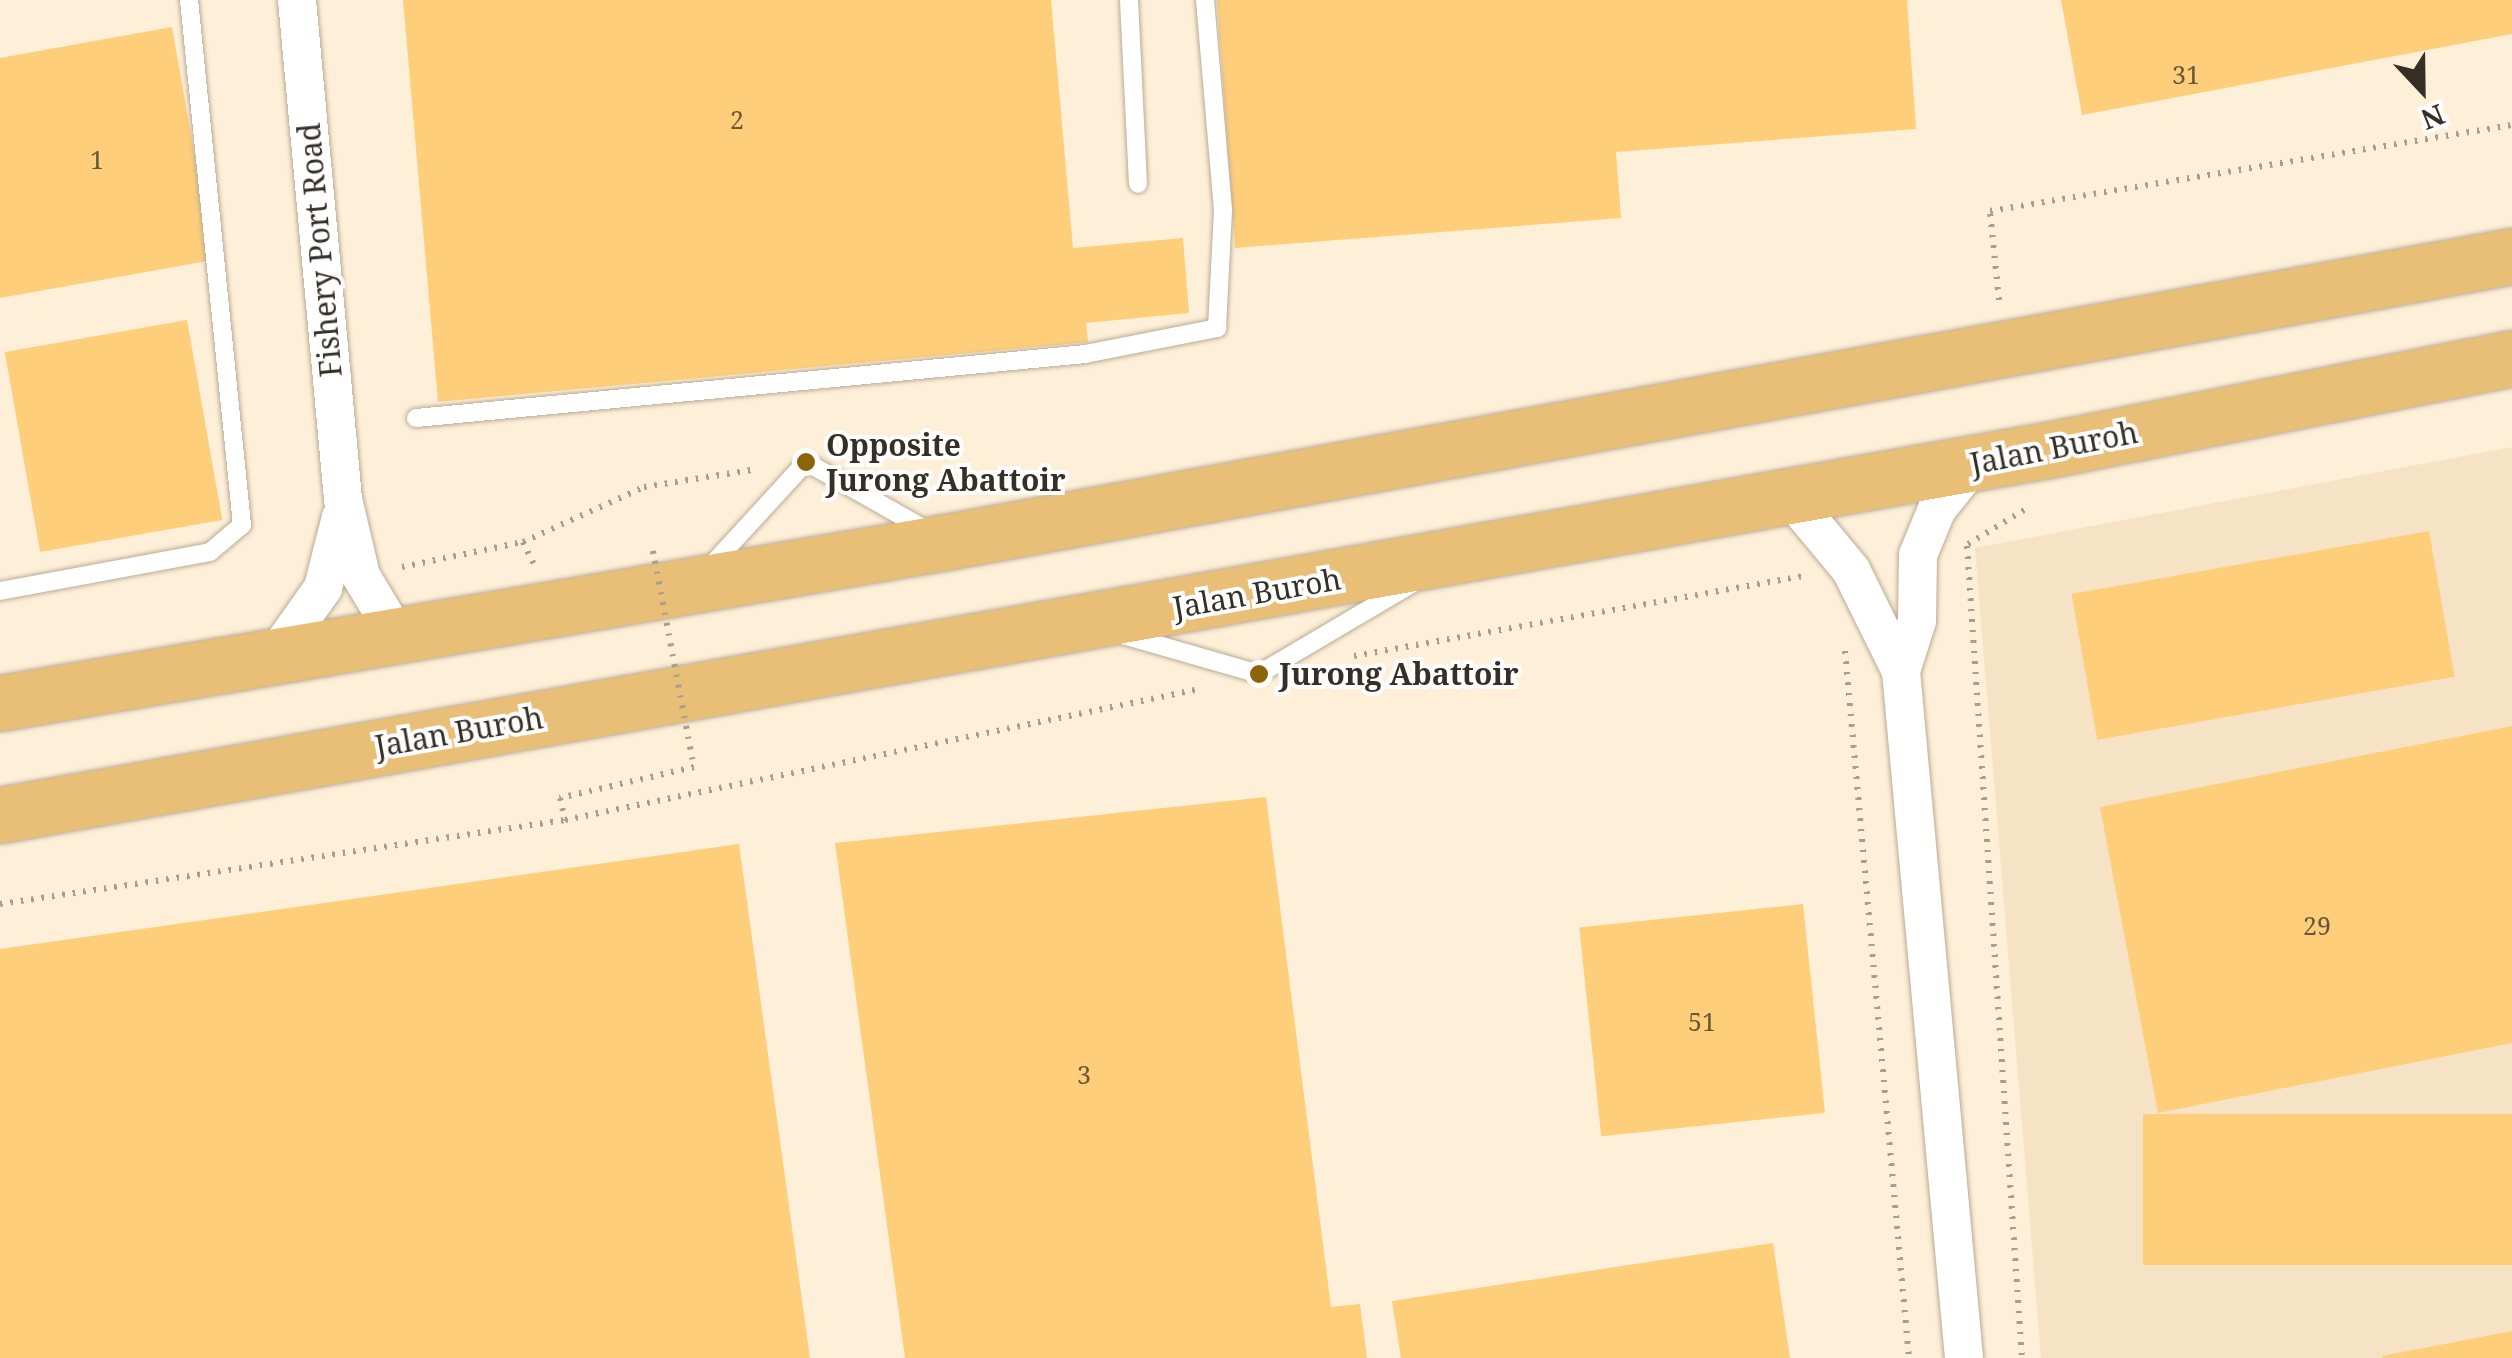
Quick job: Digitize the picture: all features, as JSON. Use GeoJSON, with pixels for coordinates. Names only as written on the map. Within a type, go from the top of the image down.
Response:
{"type":"FeatureCollection","features":[{"type":"Feature","properties":{"kind":"highway"},"geometry":{"type":"LineString","coordinates":[[0,702],[394,631],[674,568],[946,542],[2512,256]]}},
{"type":"Feature","properties":{"kind":"highway","name":"Jalan Buroh"},"geometry":{"type":"LineString","coordinates":[[0,815],[1457,557],[1787,493],[1974,463],[2512,358]]}},
{"type":"Feature","properties":{"kind":"street","name":"Fishery Port Road"},"geometry":{"type":"LineString","coordinates":[[297,0],[343,499],[362,576],[394,631]]}},
{"type":"Feature","properties":{"kind":"street"},"geometry":{"type":"LineString","coordinates":[[1901,671],[1917,621],[1918,555],[1937,510],[1974,463]]}},
{"type":"Feature","properties":{"kind":"street"},"geometry":{"type":"LineString","coordinates":[[1787,493],[1851,570],[1901,671],[1964,1358]]}},
{"type":"Feature","properties":{"kind":"street","name":"Fishery Port Road"},"geometry":{"type":"LineString","coordinates":[[276,653],[324,588],[343,499]]}},
{"type":"Feature","properties":{"kind":"lane"},"geometry":{"type":"LineString","coordinates":[[0,591],[210,552],[242,524],[189,0]]}},
{"type":"Feature","properties":{"kind":"lane"},"geometry":{"type":"LineString","coordinates":[[1129,0],[1138,184]]}},
{"type":"Feature","properties":{"kind":"lane"},"geometry":{"type":"LineString","coordinates":[[416,418],[1085,354],[1217,328],[1223,210],[1205,0]]}},
{"type":"Feature","properties":{"kind":"lane"},"geometry":{"type":"LineString","coordinates":[[674,568],[806,462],[946,542]]}},
{"type":"Feature","properties":{"kind":"lane"},"geometry":{"type":"LineString","coordinates":[[1085,623],[1259,674],[1457,557]]}},
{"type":"Feature","properties":{"kind":"path"},"geometry":{"type":"LineString","coordinates":[[2004,349],[1990,211],[2512,125]]}},
{"type":"Feature","properties":{"kind":"path"},"geometry":{"type":"LineString","coordinates":[[362,576],[523,542],[644,486],[806,462]]}},
{"type":"Feature","properties":{"kind":"path"},"geometry":{"type":"LineString","coordinates":[[2022,1358],[1967,545],[2005,515],[2050,502]]}},
{"type":"Feature","properties":{"kind":"path"},"geometry":{"type":"LineString","coordinates":[[523,542],[539,573]]}},
{"type":"Feature","properties":{"kind":"path"},"geometry":{"type":"LineString","coordinates":[[560,798],[694,767],[674,568]]}},
{"type":"Feature","properties":{"kind":"path"},"geometry":{"type":"LineString","coordinates":[[1844,638],[1910,1358]]}},
{"type":"Feature","properties":{"kind":"path"},"geometry":{"type":"LineString","coordinates":[[0,904],[564,820]]}},
{"type":"Feature","properties":{"kind":"shaded area"},"geometry":{"type":"Polygon","coordinates":[[[2512,447],[2512,1358],[2041,1358],[1975,548],[2512,447]]]}},
{"type":"Feature","properties":{"kind":"building"},"geometry":{"type":"Polygon","coordinates":[[[403,0],[1051,0],[1073,248],[1183,238],[1189,313],[1086,323],[1088,342],[438,402],[403,0]]]}},
{"type":"Feature","properties":{"kind":"building"},"geometry":{"type":"Polygon","coordinates":[[[1217,0],[1907,0],[1916,129],[1616,152],[1621,218],[1235,248],[1217,0]]]}},
{"type":"Feature","properties":{"kind":"building"},"geometry":{"type":"Polygon","coordinates":[[[2061,0],[2512,0],[2512,34],[2082,115],[2061,0]]]}},
{"type":"Feature","properties":{"kind":"building"},"geometry":{"type":"Polygon","coordinates":[[[172,27],[213,260],[0,298],[0,58],[172,27]]]}},
{"type":"Feature","properties":{"kind":"building"},"geometry":{"type":"Polygon","coordinates":[[[187,320],[222,520],[40,552],[5,352],[187,320]]]}},
{"type":"Feature","properties":{"kind":"building"},"geometry":{"type":"Polygon","coordinates":[[[2429,531],[2455,677],[2097,740],[2072,594],[2429,531]]]}},
{"type":"Feature","properties":{"kind":"building"},"geometry":{"type":"Polygon","coordinates":[[[2512,726],[2512,1043],[2158,1113],[2100,807],[2512,726]]]}},
{"type":"Feature","properties":{"kind":"building"},"geometry":{"type":"Polygon","coordinates":[[[1266,797],[1331,1307],[1360,1304],[1367,1358],[905,1358],[835,843],[1266,797]]]}},
{"type":"Feature","properties":{"kind":"building"},"geometry":{"type":"Polygon","coordinates":[[[739,844],[810,1358],[0,1358],[0,949],[739,844]]]}},
{"type":"Feature","properties":{"kind":"building"},"geometry":{"type":"Polygon","coordinates":[[[1803,904],[1825,1113],[1601,1136],[1579,928],[1803,904]]]}},
{"type":"Feature","properties":{"kind":"building"},"geometry":{"type":"Polygon","coordinates":[[[2143,1114],[2512,1114],[2512,1265],[2143,1265],[2143,1114]]]}},
{"type":"Feature","properties":{"kind":"building"},"geometry":{"type":"Polygon","coordinates":[[[1773,1243],[1790,1358],[1401,1358],[1392,1301],[1773,1243]]]}},
{"type":"Feature","properties":{"kind":"building"},"geometry":{"type":"Polygon","coordinates":[[[2512,1331],[2512,1358],[2382,1358],[2382,1356],[2512,1331]]]}},
{"type":"Feature","properties":{"kind":"place","name":"Opposite Jurong Abattoir"},"geometry":{"type":"Point","coordinates":[806,462]}},
{"type":"Feature","properties":{"kind":"place","name":"Jurong Abattoir"},"geometry":{"type":"Point","coordinates":[1259,674]}}]}
